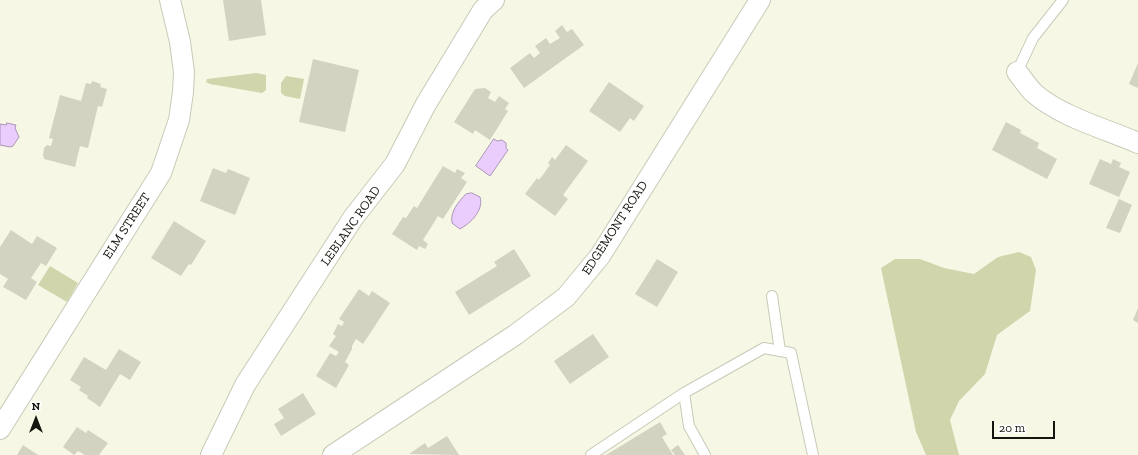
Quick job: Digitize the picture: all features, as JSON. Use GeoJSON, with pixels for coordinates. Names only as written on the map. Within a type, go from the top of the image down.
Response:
{"type":"FeatureCollection","features":[{"type":"Feature","properties":{"kind":"street","name":"ELM STREET"},"geometry":{"type":"LineString","coordinates":[[0,430],[161,173],[179,120],[183,92],[184,72],[180,42],[170,0]]}},
{"type":"Feature","properties":{"kind":"street","name":"LEBLANC ROAD"},"geometry":{"type":"LineString","coordinates":[[211,455],[245,385],[353,218],[395,164],[426,104],[483,10],[494,0]]}},
{"type":"Feature","properties":{"kind":"street","name":"EDGEMONT ROAD"},"geometry":{"type":"LineString","coordinates":[[333,455],[515,335],[566,297],[600,256],[760,0]]}},
{"type":"Feature","properties":{"kind":"street"},"geometry":{"type":"LineString","coordinates":[[1017,72],[1035,94],[1045,101],[1067,113],[1138,143]]}},
{"type":"Feature","properties":{"kind":"lane"},"geometry":{"type":"LineString","coordinates":[[1017,72],[1033,38],[1063,0]]}},
{"type":"Feature","properties":{"kind":"lane"},"geometry":{"type":"LineString","coordinates":[[772,296],[780,351]]}},
{"type":"Feature","properties":{"kind":"lane"},"geometry":{"type":"LineString","coordinates":[[591,455],[684,393],[764,348],[791,353],[813,455]]}},
{"type":"Feature","properties":{"kind":"lane"},"geometry":{"type":"LineString","coordinates":[[684,393],[689,426],[706,455]]}},
{"type":"Feature","properties":{"kind":"green space"},"geometry":{"type":"Polygon","coordinates":[[[256,73],[266,75],[266,90],[262,93],[206,82],[207,79],[256,73]]]}},
{"type":"Feature","properties":{"kind":"green space"},"geometry":{"type":"Polygon","coordinates":[[[286,76],[304,79],[300,99],[285,96],[281,93],[281,83],[286,76]]]}},
{"type":"Feature","properties":{"kind":"green space"},"geometry":{"type":"Polygon","coordinates":[[[1019,252],[1031,257],[1036,270],[1030,311],[997,335],[985,374],[959,401],[950,420],[959,455],[926,455],[916,432],[881,268],[895,259],[920,259],[944,268],[974,274],[998,257],[1019,252]]]}},
{"type":"Feature","properties":{"kind":"green space"},"geometry":{"type":"Polygon","coordinates":[[[50,266],[78,283],[67,302],[38,285],[50,266]]]}},
{"type":"Feature","properties":{"kind":"shaded area"},"geometry":{"type":"Polygon","coordinates":[[[7,123],[16,125],[15,128],[19,137],[13,146],[10,147],[0,145],[0,124],[6,125],[7,123]]]}},
{"type":"Feature","properties":{"kind":"shaded area"},"geometry":{"type":"Polygon","coordinates":[[[494,139],[497,141],[502,140],[506,143],[506,148],[508,150],[490,176],[476,166],[494,139]]]}},
{"type":"Feature","properties":{"kind":"shaded area"},"geometry":{"type":"Polygon","coordinates":[[[472,193],[480,197],[480,207],[476,216],[460,229],[452,223],[453,211],[466,194],[472,193]]]}},
{"type":"Feature","properties":{"kind":"building"},"geometry":{"type":"Polygon","coordinates":[[[223,0],[261,0],[266,35],[229,41],[223,0]]]}},
{"type":"Feature","properties":{"kind":"building"},"geometry":{"type":"Polygon","coordinates":[[[562,25],[567,32],[572,29],[584,45],[524,88],[510,68],[530,53],[534,58],[540,53],[535,46],[546,38],[550,44],[560,38],[555,31],[562,25]]]}},
{"type":"Feature","properties":{"kind":"building"},"geometry":{"type":"Polygon","coordinates":[[[313,59],[359,70],[345,132],[299,122],[313,59]]]}},
{"type":"Feature","properties":{"kind":"building"},"geometry":{"type":"Polygon","coordinates":[[[1138,63],[1138,88],[1129,84],[1138,63]]]}},
{"type":"Feature","properties":{"kind":"building"},"geometry":{"type":"Polygon","coordinates":[[[92,81],[101,84],[100,87],[107,89],[102,107],[98,106],[88,148],[80,146],[75,167],[44,159],[44,148],[47,145],[51,146],[53,139],[49,138],[60,95],[81,101],[86,83],[91,84],[92,81]]]}},
{"type":"Feature","properties":{"kind":"building"},"geometry":{"type":"Polygon","coordinates":[[[609,82],[644,106],[634,121],[630,118],[620,132],[589,111],[609,82]]]}},
{"type":"Feature","properties":{"kind":"building"},"geometry":{"type":"Polygon","coordinates":[[[485,88],[491,92],[488,98],[495,102],[499,96],[509,103],[505,109],[508,111],[490,140],[475,130],[473,134],[454,122],[475,89],[485,88]]]}},
{"type":"Feature","properties":{"kind":"building"},"geometry":{"type":"Polygon","coordinates":[[[1006,122],[1021,130],[1020,133],[1039,143],[1037,148],[1057,159],[1047,179],[992,150],[1006,122]]]}},
{"type":"Feature","properties":{"kind":"building"},"geometry":{"type":"Polygon","coordinates":[[[566,145],[588,161],[563,195],[568,199],[555,216],[525,194],[537,178],[539,180],[550,165],[548,163],[552,157],[555,160],[566,145]]]}},
{"type":"Feature","properties":{"kind":"building"},"geometry":{"type":"Polygon","coordinates":[[[1100,159],[1111,164],[1113,159],[1121,163],[1119,167],[1130,172],[1119,197],[1089,184],[1100,159]]]}},
{"type":"Feature","properties":{"kind":"building"},"geometry":{"type":"Polygon","coordinates":[[[443,166],[455,173],[457,169],[465,173],[461,178],[467,182],[443,219],[438,216],[423,240],[428,244],[425,249],[419,246],[417,250],[392,234],[403,217],[406,218],[414,206],[417,208],[443,166]]]}},
{"type":"Feature","properties":{"kind":"building"},"geometry":{"type":"Polygon","coordinates":[[[213,168],[226,173],[228,169],[250,178],[235,215],[200,201],[213,168]]]}},
{"type":"Feature","properties":{"kind":"building"},"geometry":{"type":"Polygon","coordinates":[[[1119,199],[1132,205],[1120,233],[1106,228],[1119,199]]]}},
{"type":"Feature","properties":{"kind":"building"},"geometry":{"type":"Polygon","coordinates":[[[174,221],[206,241],[191,265],[189,264],[181,276],[151,258],[174,221]]]}},
{"type":"Feature","properties":{"kind":"building"},"geometry":{"type":"Polygon","coordinates":[[[11,230],[32,244],[37,236],[57,248],[46,266],[41,263],[31,278],[37,282],[26,300],[3,287],[8,279],[0,274],[0,247],[11,230]]]}},
{"type":"Feature","properties":{"kind":"building"},"geometry":{"type":"Polygon","coordinates":[[[514,249],[531,276],[469,315],[455,292],[497,266],[494,262],[514,249]]]}},
{"type":"Feature","properties":{"kind":"building"},"geometry":{"type":"Polygon","coordinates":[[[657,259],[678,272],[657,307],[635,294],[657,259]]]}},
{"type":"Feature","properties":{"kind":"building"},"geometry":{"type":"Polygon","coordinates":[[[359,289],[369,296],[372,291],[390,303],[363,344],[356,339],[345,362],[349,365],[336,388],[316,376],[330,353],[336,356],[339,352],[329,346],[336,336],[333,334],[338,324],[342,326],[344,322],[339,319],[359,289]]]}},
{"type":"Feature","properties":{"kind":"building"},"geometry":{"type":"Polygon","coordinates":[[[1138,308],[1138,323],[1133,320],[1138,308]]]}},
{"type":"Feature","properties":{"kind":"building"},"geometry":{"type":"Polygon","coordinates":[[[593,334],[609,357],[570,384],[554,361],[593,334]]]}},
{"type":"Feature","properties":{"kind":"building"},"geometry":{"type":"Polygon","coordinates":[[[119,349],[141,362],[130,380],[120,374],[100,407],[79,390],[81,387],[70,380],[84,357],[106,370],[119,349]]]}},
{"type":"Feature","properties":{"kind":"building"},"geometry":{"type":"Polygon","coordinates":[[[303,393],[316,414],[281,436],[274,424],[284,418],[278,409],[303,393]]]}},
{"type":"Feature","properties":{"kind":"building"},"geometry":{"type":"Polygon","coordinates":[[[660,422],[667,434],[662,437],[673,455],[606,455],[660,422]]]}},
{"type":"Feature","properties":{"kind":"building"},"geometry":{"type":"Polygon","coordinates":[[[77,427],[86,433],[88,430],[108,443],[99,455],[85,455],[78,451],[74,455],[63,447],[77,427]]]}},
{"type":"Feature","properties":{"kind":"building"},"geometry":{"type":"Polygon","coordinates":[[[447,436],[459,455],[409,454],[425,443],[428,448],[447,436]]]}},
{"type":"Feature","properties":{"kind":"building"},"geometry":{"type":"Polygon","coordinates":[[[23,445],[38,455],[17,455],[23,445]]]}},
{"type":"Feature","properties":{"kind":"building"},"geometry":{"type":"Polygon","coordinates":[[[678,445],[685,455],[675,455],[671,450],[678,445]]]}}]}
